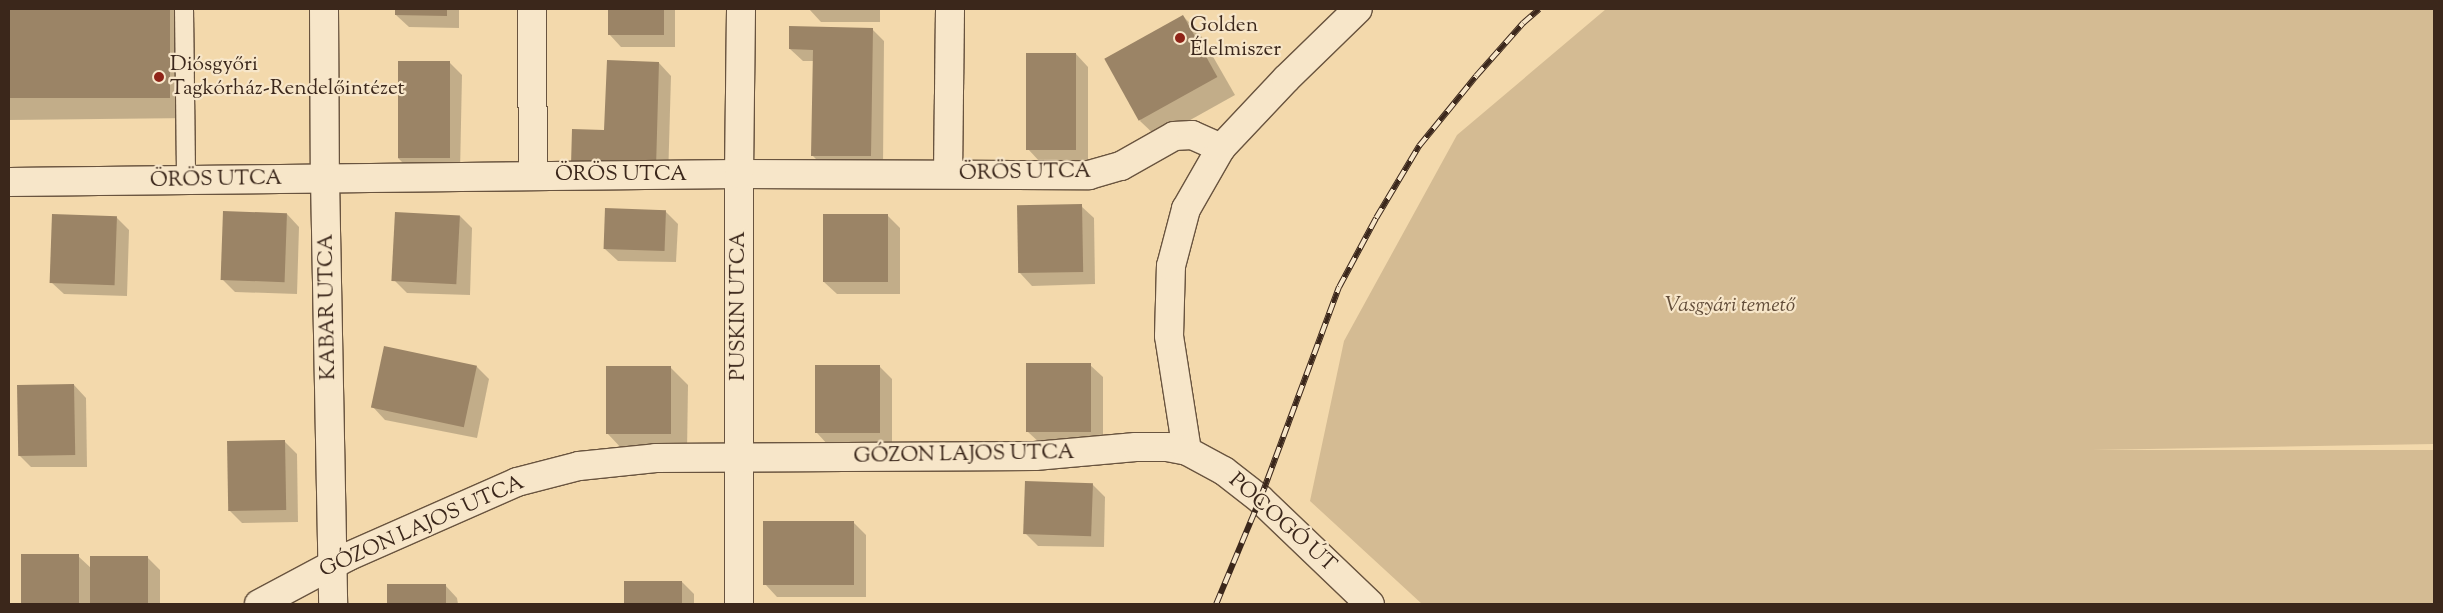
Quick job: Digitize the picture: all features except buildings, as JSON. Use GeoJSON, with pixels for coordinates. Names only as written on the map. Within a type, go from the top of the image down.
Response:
{"type":"FeatureCollection","features":[{"type":"Feature","properties":{"kind":"street","name":"KABAR UTCA"},"geometry":{"type":"LineString","coordinates":[[324,9],[325,178],[334,564],[333,604]]}},
{"type":"Feature","properties":{"kind":"street"},"geometry":{"type":"LineString","coordinates":[[532,9],[533,176]]}},
{"type":"Feature","properties":{"kind":"street","name":"PUSKIN UTCA"},"geometry":{"type":"LineString","coordinates":[[739,604],[741,9]]}},
{"type":"Feature","properties":{"kind":"street"},"geometry":{"type":"LineString","coordinates":[[948,174],[950,9]]}},
{"type":"Feature","properties":{"kind":"street"},"geometry":{"type":"LineString","coordinates":[[1187,451],[1169,336],[1171,266],[1186,209],[1221,148],[1286,79],[1358,9]]}},
{"type":"Feature","properties":{"kind":"street","name":"ÖRÖS UTCA"},"geometry":{"type":"LineString","coordinates":[[9,182],[739,174],[1089,175],[1121,166],[1174,136],[1192,135],[1221,148]]}},
{"type":"Feature","properties":{"kind":"street","name":"GÓZON LAJOS UTCA"},"geometry":{"type":"LineString","coordinates":[[259,604],[334,564],[517,482],[579,466],[656,458],[1035,456],[1152,447],[1168,447],[1187,451]]}},
{"type":"Feature","properties":{"kind":"street","name":"POCOGÓ ÚT"},"geometry":{"type":"LineString","coordinates":[[1187,451],[1224,471],[1260,499],[1370,604]]}},
{"type":"Feature","properties":{"kind":"lane"},"geometry":{"type":"LineString","coordinates":[[184,9],[186,180]]}},
{"type":"Feature","properties":{"kind":"green space","name":"Vasgyári temető"},"geometry":{"type":"Polygon","coordinates":[[[1606,9],[2434,9],[2434,444],[2092,450],[2434,450],[2434,604],[1422,604],[1310,501],[1344,341],[1457,135],[1606,9]]]}},
{"type":"Feature","properties":{"kind":"railway"},"geometry":{"type":"LineString","coordinates":[[1216,604],[1260,499],[1339,287],[1376,218],[1419,146],[1476,76],[1523,23],[1539,9]]}},
{"type":"Feature","properties":{"kind":"place","name":"Golden Élelmiszer"},"geometry":{"type":"Point","coordinates":[1180,38]}},
{"type":"Feature","properties":{"kind":"place","name":"Diósgyőri Tagkórház-Rendelőintézet"},"geometry":{"type":"Point","coordinates":[159,77]}}]}
